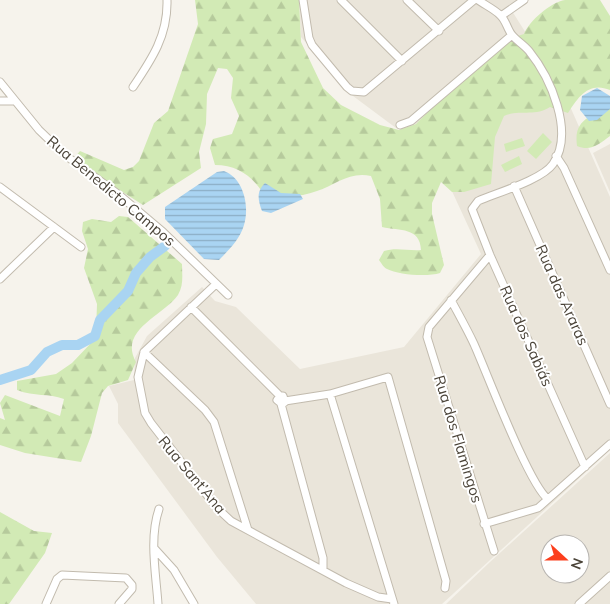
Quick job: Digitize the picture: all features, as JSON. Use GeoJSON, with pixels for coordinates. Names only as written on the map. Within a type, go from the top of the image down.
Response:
{"type":"FeatureCollection","features":[{"type":"Feature","properties":{"kind":"street"},"geometry":{"type":"LineString","coordinates":[[133,87],[156,54],[164,34],[167,0]]}},
{"type":"Feature","properties":{"kind":"street"},"geometry":{"type":"LineString","coordinates":[[303,0],[309,38],[312,45],[347,87],[357,92],[364,92],[476,0],[501,16],[512,35],[529,50],[540,67],[560,110],[563,124],[562,137],[555,160],[540,174],[514,186]]}},
{"type":"Feature","properties":{"kind":"street"},"geometry":{"type":"LineString","coordinates":[[341,0],[402,61]]}},
{"type":"Feature","properties":{"kind":"street"},"geometry":{"type":"LineString","coordinates":[[407,0],[438,31]]}},
{"type":"Feature","properties":{"kind":"street"},"geometry":{"type":"LineString","coordinates":[[501,16],[524,0]]}},
{"type":"Feature","properties":{"kind":"street"},"geometry":{"type":"LineString","coordinates":[[400,125],[411,121],[512,35]]}},
{"type":"Feature","properties":{"kind":"street","name":"Rua Benedicto Campos"},"geometry":{"type":"LineString","coordinates":[[0,82],[39,130],[65,155],[118,194],[163,232],[228,295]]}},
{"type":"Feature","properties":{"kind":"street"},"geometry":{"type":"LineString","coordinates":[[0,101],[15,101]]}},
{"type":"Feature","properties":{"kind":"street"},"geometry":{"type":"LineString","coordinates":[[555,160],[564,168],[610,270]]}},
{"type":"Feature","properties":{"kind":"street","name":"Rua dos Sabiás"},"geometry":{"type":"LineString","coordinates":[[514,186],[475,204],[472,209],[474,217],[585,466]]}},
{"type":"Feature","properties":{"kind":"street","name":"Rua das Araras"},"geometry":{"type":"LineString","coordinates":[[514,186],[610,404]]}},
{"type":"Feature","properties":{"kind":"street"},"geometry":{"type":"LineString","coordinates":[[0,187],[80,247]]}},
{"type":"Feature","properties":{"kind":"street"},"geometry":{"type":"LineString","coordinates":[[1,277],[54,227]]}},
{"type":"Feature","properties":{"kind":"street"},"geometry":{"type":"LineString","coordinates":[[490,255],[451,300],[474,344],[529,469],[541,492],[548,499]]}},
{"type":"Feature","properties":{"kind":"street"},"geometry":{"type":"LineString","coordinates":[[216,284],[144,352],[205,410],[214,422],[248,530]]}},
{"type":"Feature","properties":{"kind":"street","name":"Rua dos Flamingos"},"geometry":{"type":"LineString","coordinates":[[451,300],[429,328],[427,337],[494,551]]}},
{"type":"Feature","properties":{"kind":"street"},"geometry":{"type":"LineString","coordinates":[[191,307],[282,400],[323,558],[323,569]]}},
{"type":"Feature","properties":{"kind":"street","name":"Rua Sant’Ana"},"geometry":{"type":"LineString","coordinates":[[144,352],[138,377],[145,412],[151,423],[217,508],[231,521],[346,583],[393,602]]}},
{"type":"Feature","properties":{"kind":"street"},"geometry":{"type":"LineString","coordinates":[[282,400],[330,394],[388,377],[446,581],[445,588]]}},
{"type":"Feature","properties":{"kind":"street"},"geometry":{"type":"LineString","coordinates":[[330,394],[393,602]]}},
{"type":"Feature","properties":{"kind":"street"},"geometry":{"type":"LineString","coordinates":[[484,524],[538,508],[610,444]]}},
{"type":"Feature","properties":{"kind":"street"},"geometry":{"type":"LineString","coordinates":[[158,509],[154,548],[158,604]]}},
{"type":"Feature","properties":{"kind":"street"},"geometry":{"type":"LineString","coordinates":[[154,548],[174,570],[194,604]]}},
{"type":"Feature","properties":{"kind":"street"},"geometry":{"type":"LineString","coordinates":[[312,563],[319,548]]}},
{"type":"Feature","properties":{"kind":"street"},"geometry":{"type":"LineString","coordinates":[[46,604],[57,579],[62,575],[126,578],[132,585],[132,589],[118,604]]}},
{"type":"Feature","properties":{"kind":"street"},"geometry":{"type":"LineString","coordinates":[[579,604],[610,576]]}},
{"type":"Feature","properties":{"kind":"shaded area"},"geometry":{"type":"Polygon","coordinates":[[[299,0],[527,0],[512,11],[565,95],[610,197],[610,450],[442,604],[256,604],[217,557],[118,423],[118,404],[109,386],[134,380],[135,358],[147,336],[202,287],[215,301],[236,307],[300,369],[404,347],[481,254],[420,122],[402,130],[396,128],[349,93],[301,37],[299,0]]]}},
{"type":"Feature","properties":{"kind":"shaded area"},"geometry":{"type":"Polygon","coordinates":[[[610,144],[610,192],[593,153],[610,144]]]}},
{"type":"Feature","properties":{"kind":"shaded area"},"geometry":{"type":"Polygon","coordinates":[[[610,453],[610,604],[446,604],[490,562],[610,453]]]}},
{"type":"Feature","properties":{"kind":"green space"},"geometry":{"type":"Polygon","coordinates":[[[195,0],[299,0],[301,42],[323,88],[341,105],[380,125],[399,130],[416,124],[498,42],[524,34],[531,23],[553,4],[565,0],[600,0],[610,16],[610,90],[603,88],[590,89],[580,96],[568,113],[550,107],[539,112],[516,113],[504,116],[495,137],[491,184],[464,192],[452,192],[441,182],[432,203],[432,214],[444,265],[440,273],[421,275],[398,273],[386,268],[379,260],[384,251],[393,249],[421,250],[420,243],[417,237],[408,231],[382,227],[380,199],[371,176],[356,175],[310,193],[297,196],[283,196],[263,193],[254,181],[237,169],[215,165],[210,148],[213,139],[232,134],[239,116],[231,98],[233,78],[227,69],[218,68],[207,94],[206,124],[199,152],[201,168],[143,205],[96,175],[74,158],[80,151],[124,170],[133,167],[139,161],[154,123],[168,111],[198,24],[195,0]]]}},
{"type":"Feature","properties":{"kind":"green space"},"geometry":{"type":"Polygon","coordinates":[[[610,102],[610,136],[591,148],[577,146],[578,129],[581,123],[610,102]]]}},
{"type":"Feature","properties":{"kind":"green space"},"geometry":{"type":"Polygon","coordinates":[[[543,133],[552,142],[536,159],[527,151],[543,133]]]}},
{"type":"Feature","properties":{"kind":"green space"},"geometry":{"type":"Polygon","coordinates":[[[522,138],[525,146],[506,152],[504,144],[522,138]]]}},
{"type":"Feature","properties":{"kind":"green space"},"geometry":{"type":"Polygon","coordinates":[[[519,156],[522,164],[505,172],[501,165],[519,156]]]}},
{"type":"Feature","properties":{"kind":"green space"},"geometry":{"type":"Polygon","coordinates":[[[119,216],[128,217],[182,264],[182,283],[178,295],[137,332],[133,341],[132,351],[136,362],[128,380],[108,386],[102,393],[91,436],[81,462],[25,453],[0,445],[0,418],[5,420],[0,403],[5,395],[60,416],[64,399],[17,390],[17,381],[56,374],[72,363],[92,342],[96,331],[97,304],[84,268],[88,249],[82,231],[83,222],[92,219],[111,222],[119,216]]]}},
{"type":"Feature","properties":{"kind":"green space"},"geometry":{"type":"Polygon","coordinates":[[[0,512],[34,531],[52,533],[45,553],[9,604],[0,604],[0,512]]]}},
{"type":"Feature","properties":{"kind":"water"},"geometry":{"type":"Polygon","coordinates":[[[597,88],[610,96],[610,109],[597,120],[589,121],[580,110],[582,96],[597,88]]]}},
{"type":"Feature","properties":{"kind":"water"},"geometry":{"type":"Polygon","coordinates":[[[224,171],[231,175],[240,186],[245,201],[246,217],[237,240],[219,260],[204,259],[165,219],[165,207],[217,172],[224,171]]]}},
{"type":"Feature","properties":{"kind":"water"},"geometry":{"type":"Polygon","coordinates":[[[265,183],[281,193],[300,194],[303,199],[271,213],[262,211],[259,196],[260,190],[265,183]]]}},
{"type":"Feature","properties":{"kind":"waterway"},"geometry":{"type":"LineString","coordinates":[[0,380],[31,370],[47,352],[62,345],[78,345],[95,336],[100,320],[128,291],[136,273],[150,257],[165,246]]}}]}
